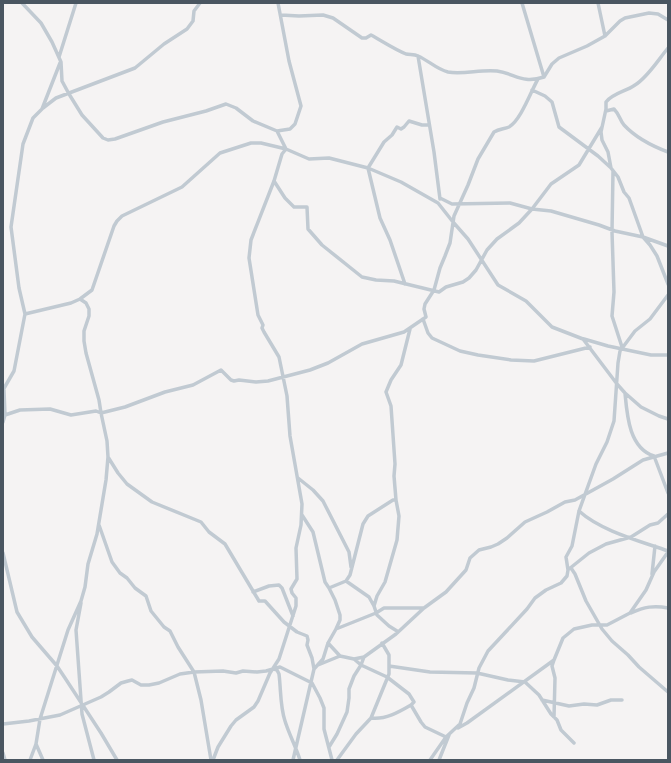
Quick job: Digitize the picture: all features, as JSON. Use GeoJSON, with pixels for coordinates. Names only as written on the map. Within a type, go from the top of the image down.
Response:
{"type":"FeatureCollection","features":[{"type":"Feature","properties":{"kind":"street"},"geometry":{"type":"LineString","coordinates":[[22,3],[41,23],[52,42],[60,62],[42,109]]}},
{"type":"Feature","properties":{"kind":"street"},"geometry":{"type":"LineString","coordinates":[[76,3],[59,57],[62,81],[68,94],[82,115],[103,138],[108,140],[115,140],[164,122],[226,104],[236,108],[253,121],[278,131],[290,128],[295,124],[301,106],[289,62],[278,3]]}},
{"type":"Feature","properties":{"kind":"street"},"geometry":{"type":"LineString","coordinates":[[3,422],[5,415],[4,390],[14,371],[25,314],[19,288],[11,227],[23,144],[33,118],[56,98],[135,68],[164,44],[187,30],[193,21],[194,11],[200,3]]}},
{"type":"Feature","properties":{"kind":"street"},"geometry":{"type":"LineString","coordinates":[[522,3],[544,77]]}},
{"type":"Feature","properties":{"kind":"street"},"geometry":{"type":"LineString","coordinates":[[598,3],[605,36]]}},
{"type":"Feature","properties":{"kind":"street"},"geometry":{"type":"LineString","coordinates":[[280,15],[323,15],[332,18],[362,38],[366,38],[371,35],[406,54],[418,56],[438,68],[449,72],[494,71],[503,72],[522,80],[544,77],[552,64],[559,58],[587,46],[605,36],[625,18],[649,13],[658,14],[668,20]]}},
{"type":"Feature","properties":{"kind":"street"},"geometry":{"type":"LineString","coordinates":[[622,348],[612,316],[614,292],[612,169],[608,152],[602,140],[602,127],[606,110],[606,102],[609,98],[634,86],[640,81],[668,48]]}},
{"type":"Feature","properties":{"kind":"street"},"geometry":{"type":"LineString","coordinates":[[418,56],[438,176],[440,205]]}},
{"type":"Feature","properties":{"kind":"street"},"geometry":{"type":"LineString","coordinates":[[5,415],[20,410],[50,409],[71,415],[96,411],[101,413],[125,407],[166,392],[193,385],[222,370],[231,380],[234,381],[239,380],[256,382],[283,377],[318,367],[341,356],[352,348],[410,329],[426,317],[424,309],[425,304],[434,290],[440,268],[450,243],[454,216],[478,159],[491,135],[498,130],[509,126],[525,106],[538,79]]}},
{"type":"Feature","properties":{"kind":"street"},"geometry":{"type":"LineString","coordinates":[[532,90],[545,96],[552,102],[560,127],[598,156],[618,177],[624,192],[629,198],[643,237],[657,256],[668,284]]}},
{"type":"Feature","properties":{"kind":"street"},"geometry":{"type":"LineString","coordinates":[[606,110],[614,109],[620,115],[623,124],[635,135],[668,152]]}},
{"type":"Feature","properties":{"kind":"street"},"geometry":{"type":"LineString","coordinates":[[405,284],[390,240],[380,218],[368,168],[384,142],[397,127],[404,127],[409,121],[422,125],[429,125]]}},
{"type":"Feature","properties":{"kind":"street"},"geometry":{"type":"LineString","coordinates":[[274,181],[285,198],[294,207],[307,207],[308,229],[322,245],[362,277],[376,280],[394,281],[439,292],[446,287],[463,282],[469,278],[482,261],[482,256],[497,239],[519,223],[551,184],[579,165],[602,127]]}},
{"type":"Feature","properties":{"kind":"street"},"geometry":{"type":"LineString","coordinates":[[278,131],[286,149]]}},
{"type":"Feature","properties":{"kind":"street"},"geometry":{"type":"LineString","coordinates":[[25,314],[71,304],[92,290],[114,226],[122,216],[182,187],[220,152],[261,143],[286,149],[309,159],[329,158],[368,168],[401,182],[440,205],[468,239],[498,285],[526,301],[552,327],[583,339],[608,346],[651,355],[668,355]]}},
{"type":"Feature","properties":{"kind":"street"},"geometry":{"type":"LineString","coordinates":[[212,760],[231,726],[236,720],[254,707],[258,701],[279,659],[296,606],[296,598],[291,589],[297,579],[296,548],[302,515],[302,504],[290,436],[287,396],[279,356],[264,332],[258,315],[249,258],[251,240],[274,181],[282,154],[286,149]]}},
{"type":"Feature","properties":{"kind":"street"},"geometry":{"type":"LineString","coordinates":[[440,198],[452,204],[510,204],[558,213],[612,230],[643,237],[668,246]]}},
{"type":"Feature","properties":{"kind":"street"},"geometry":{"type":"LineString","coordinates":[[668,295],[650,319],[635,331],[622,348],[618,363],[614,421],[579,511],[572,546],[566,557],[569,569],[575,574],[586,601],[599,625],[612,641],[668,692]]}},
{"type":"Feature","properties":{"kind":"street"},"geometry":{"type":"LineString","coordinates":[[80,299],[86,304],[89,310],[89,316],[84,331],[84,341],[86,353],[100,400],[101,413],[107,441],[108,457],[104,497],[95,543],[88,564],[76,630],[82,714],[94,760]]}},
{"type":"Feature","properties":{"kind":"street"},"geometry":{"type":"LineString","coordinates":[[423,319],[428,333],[432,338],[460,351],[478,355],[511,360],[534,361],[590,348]]}},
{"type":"Feature","properties":{"kind":"street"},"geometry":{"type":"LineString","coordinates":[[374,606],[384,582],[397,540],[399,516],[394,476],[395,464],[392,412],[386,392],[391,380],[401,365],[410,329]]}},
{"type":"Feature","properties":{"kind":"street"},"geometry":{"type":"LineString","coordinates":[[583,339],[616,384],[625,393],[641,407],[668,419]]}},
{"type":"Feature","properties":{"kind":"street"},"geometry":{"type":"LineString","coordinates":[[625,393],[627,411],[633,437],[647,453],[654,456],[668,493]]}},
{"type":"Feature","properties":{"kind":"street"},"geometry":{"type":"LineString","coordinates":[[317,665],[340,656],[354,659],[364,657],[396,634],[397,631],[424,608],[446,592],[466,570],[470,558],[479,550],[498,544],[525,522],[565,502],[575,500],[643,460],[668,452]]}},
{"type":"Feature","properties":{"kind":"street"},"geometry":{"type":"LineString","coordinates":[[108,457],[118,474],[131,487],[152,502],[201,522],[209,532],[225,544],[259,601],[265,601],[270,604],[284,622],[307,636],[307,645],[314,669],[293,760]]}},
{"type":"Feature","properties":{"kind":"street"},"geometry":{"type":"LineString","coordinates":[[298,478],[313,490],[323,501],[349,552],[352,568]]}},
{"type":"Feature","properties":{"kind":"street"},"geometry":{"type":"LineString","coordinates":[[329,588],[346,581],[350,575],[363,524],[368,516],[392,500],[396,500]]}},
{"type":"Feature","properties":{"kind":"street"},"geometry":{"type":"LineString","coordinates":[[579,511],[588,519],[618,533],[668,552],[654,572],[646,590],[630,613]]}},
{"type":"Feature","properties":{"kind":"street"},"geometry":{"type":"LineString","coordinates":[[430,760],[447,735],[460,724],[466,703],[474,688],[477,672],[483,660],[493,645],[527,609],[535,598],[546,590],[561,583],[569,569],[588,553],[606,544],[631,537],[650,525],[658,523],[668,514]]}},
{"type":"Feature","properties":{"kind":"street"},"geometry":{"type":"LineString","coordinates":[[302,515],[313,532],[325,582],[335,600],[340,615],[340,620],[328,642],[323,658],[314,669]]}},
{"type":"Feature","properties":{"kind":"street"},"geometry":{"type":"LineString","coordinates":[[99,524],[112,562],[120,573],[127,578],[135,588],[146,596],[151,611],[164,627],[170,631],[194,672],[201,700],[212,760]]}},
{"type":"Feature","properties":{"kind":"street"},"geometry":{"type":"LineString","coordinates":[[651,579],[655,546]]}},
{"type":"Feature","properties":{"kind":"street"},"geometry":{"type":"LineString","coordinates":[[3,553],[17,612],[32,637],[57,666],[117,760]]}},
{"type":"Feature","properties":{"kind":"street"},"geometry":{"type":"LineString","coordinates":[[346,581],[369,597],[376,614],[397,631]]}},
{"type":"Feature","properties":{"kind":"street"},"geometry":{"type":"LineString","coordinates":[[253,592],[273,585],[279,585],[282,588],[293,616]]}},
{"type":"Feature","properties":{"kind":"street"},"geometry":{"type":"LineString","coordinates":[[30,760],[36,744],[40,719],[68,630],[81,601]]}},
{"type":"Feature","properties":{"kind":"street"},"geometry":{"type":"LineString","coordinates":[[554,717],[555,678],[552,666],[563,638],[567,633],[574,629],[592,625],[608,625],[640,608],[656,605],[668,608]]}},
{"type":"Feature","properties":{"kind":"street"},"geometry":{"type":"LineString","coordinates":[[336,629],[376,614],[384,608],[424,608]]}},
{"type":"Feature","properties":{"kind":"street"},"geometry":{"type":"LineString","coordinates":[[328,642],[340,656]]}},
{"type":"Feature","properties":{"kind":"street"},"geometry":{"type":"LineString","coordinates":[[337,760],[370,718],[387,677],[389,655],[382,643]]}},
{"type":"Feature","properties":{"kind":"street"},"geometry":{"type":"LineString","coordinates":[[329,747],[347,712],[349,689],[364,657]]}},
{"type":"Feature","properties":{"kind":"street"},"geometry":{"type":"LineString","coordinates":[[354,659],[361,666],[387,677],[409,694],[414,702],[399,712],[378,719],[370,718]]}},
{"type":"Feature","properties":{"kind":"street"},"geometry":{"type":"LineString","coordinates":[[455,729],[467,723],[522,681],[554,660]]}},
{"type":"Feature","properties":{"kind":"street"},"geometry":{"type":"LineString","coordinates":[[389,666],[430,672],[477,672],[508,680],[525,682],[539,695],[565,734],[574,743]]}},
{"type":"Feature","properties":{"kind":"street"},"geometry":{"type":"LineString","coordinates":[[3,724],[60,715],[109,692],[121,683],[132,680],[141,685],[149,685],[180,674],[194,672],[223,671],[236,673],[243,671],[266,671],[280,667],[312,683],[323,704],[324,729],[332,760]]}},
{"type":"Feature","properties":{"kind":"street"},"geometry":{"type":"LineString","coordinates":[[274,668],[279,674],[281,705],[285,722],[300,760]]}},
{"type":"Feature","properties":{"kind":"street"},"geometry":{"type":"LineString","coordinates":[[542,700],[569,706],[584,704],[597,705],[611,700],[622,700]]}},
{"type":"Feature","properties":{"kind":"street"},"geometry":{"type":"LineString","coordinates":[[411,705],[425,727],[447,735]]}},
{"type":"Feature","properties":{"kind":"street"},"geometry":{"type":"LineString","coordinates":[[439,760],[447,735]]}},
{"type":"Feature","properties":{"kind":"street"},"geometry":{"type":"LineString","coordinates":[[36,744],[43,760]]}},
{"type":"Feature","properties":{"kind":"street"},"geometry":{"type":"LineString","coordinates":[[3,753],[5,760]]}}]}
